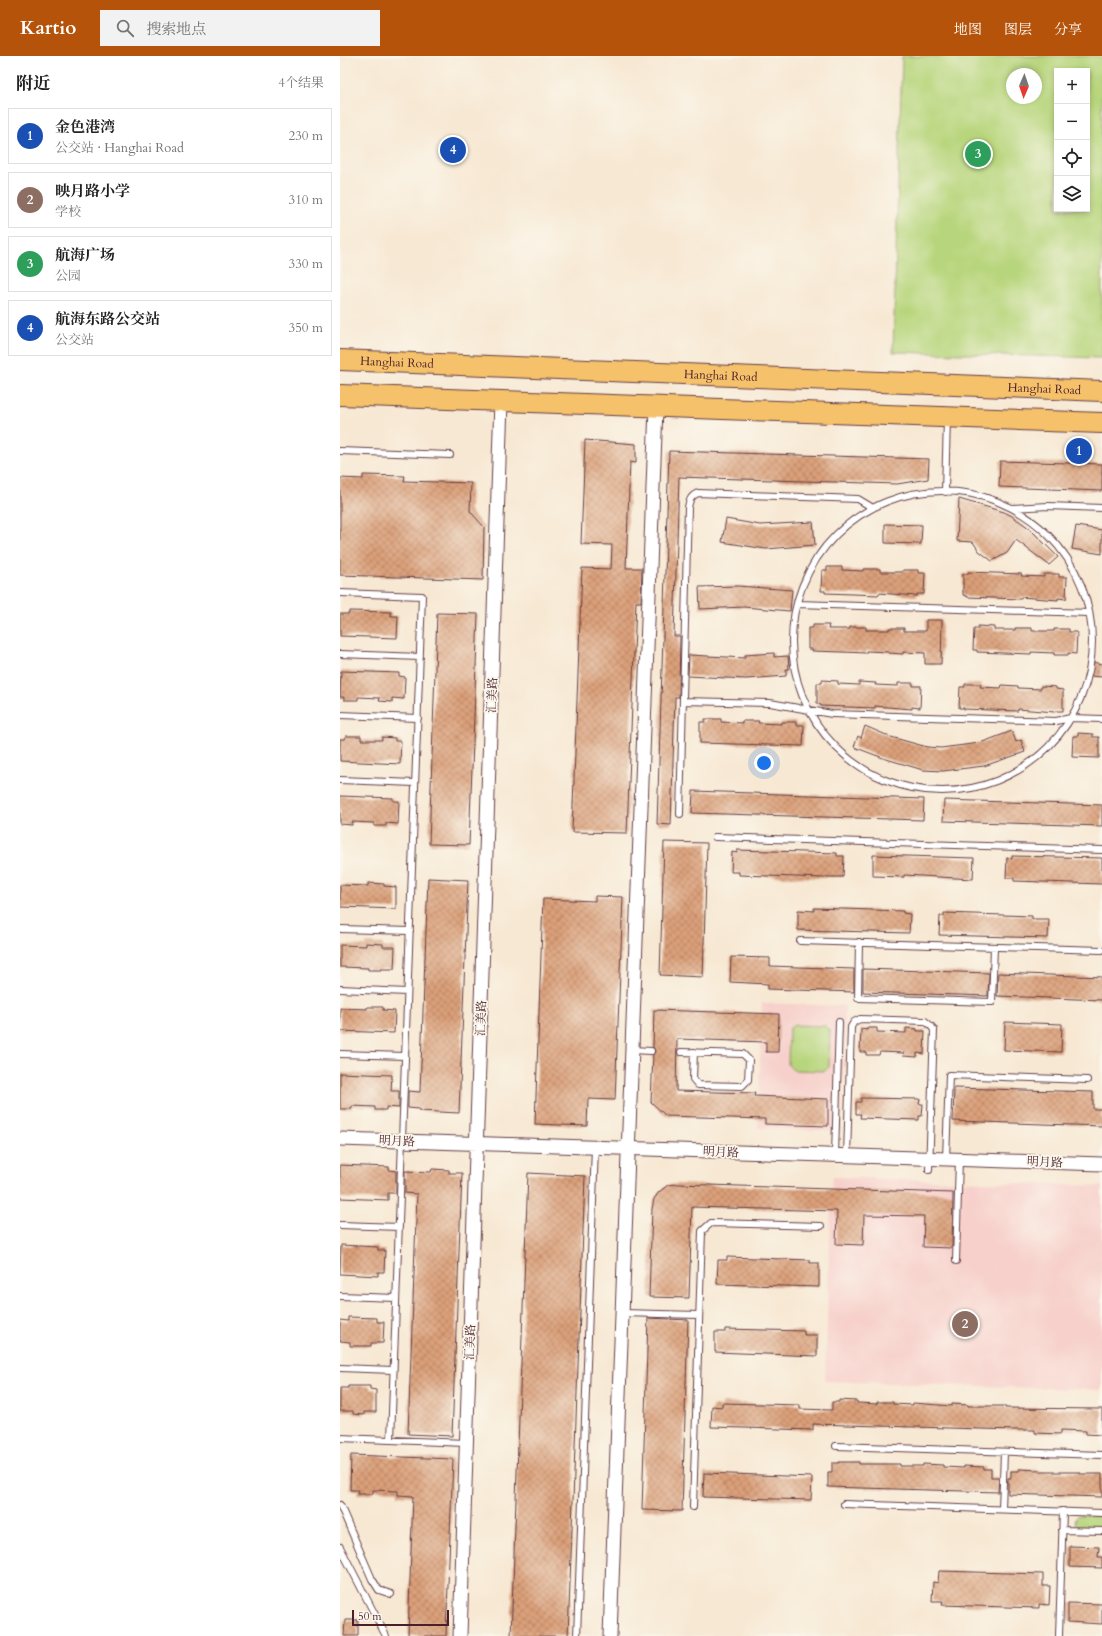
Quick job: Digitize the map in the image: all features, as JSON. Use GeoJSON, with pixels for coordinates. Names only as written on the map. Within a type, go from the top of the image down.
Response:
{"type":"FeatureCollection","features":[{"type":"Feature","properties":{"kind":"main road","name":"Hanghai Road"},"geometry":{"type":"LineString","coordinates":[[346,359],[1102,391]]}},
{"type":"Feature","properties":{"kind":"main road"},"geometry":{"type":"LineString","coordinates":[[340,395],[1102,423]]}},
{"type":"Feature","properties":{"kind":"street","name":"汇美路"},"geometry":{"type":"LineString","coordinates":[[460,1636],[501,401]]}},
{"type":"Feature","properties":{"kind":"street"},"geometry":{"type":"LineString","coordinates":[[610,1636],[656,407]]}},
{"type":"Feature","properties":{"kind":"street","name":"明月路"},"geometry":{"type":"LineString","coordinates":[[340,1139],[841,1156],[929,1164],[953,1159],[1102,1164]]}},
{"type":"Feature","properties":{"kind":"lane"},"geometry":{"type":"LineString","coordinates":[[944,492],[947,418]]}},
{"type":"Feature","properties":{"kind":"lane"},"geometry":{"type":"LineString","coordinates":[[340,451],[450,455]]}},
{"type":"Feature","properties":{"kind":"lane"},"geometry":{"type":"LineString","coordinates":[[944,492],[978,496],[1011,508],[1041,528],[1065,555],[1082,587],[1089,613],[1092,639],[1088,675],[1083,692],[1071,718],[1056,738],[1031,762],[996,781],[968,788],[933,790],[899,784],[867,771],[853,762],[832,742],[817,724],[809,710],[800,688],[794,665],[792,633],[797,604],[810,570],[826,546],[843,528],[873,508],[906,496],[944,492]]}},
{"type":"Feature","properties":{"kind":"lane"},"geometry":{"type":"LineString","coordinates":[[680,814],[688,507],[690,498],[698,493],[858,499],[873,508]]}},
{"type":"Feature","properties":{"kind":"lane"},"geometry":{"type":"LineString","coordinates":[[1011,508],[1048,506],[1102,508]]}},
{"type":"Feature","properties":{"kind":"lane"},"geometry":{"type":"LineString","coordinates":[[340,593],[422,596],[391,1440]]}},
{"type":"Feature","properties":{"kind":"lane"},"geometry":{"type":"LineString","coordinates":[[797,604],[1089,613]]}},
{"type":"Feature","properties":{"kind":"lane"},"geometry":{"type":"LineString","coordinates":[[340,654],[420,657]]}},
{"type":"Feature","properties":{"kind":"lane"},"geometry":{"type":"LineString","coordinates":[[683,701],[770,704],[832,714],[1049,721],[1071,718],[1102,719]]}},
{"type":"Feature","properties":{"kind":"lane"},"geometry":{"type":"LineString","coordinates":[[340,715],[418,718]]}},
{"type":"Feature","properties":{"kind":"lane"},"geometry":{"type":"LineString","coordinates":[[340,780],[415,783]]}},
{"type":"Feature","properties":{"kind":"lane"},"geometry":{"type":"LineString","coordinates":[[715,837],[1102,850]]}},
{"type":"Feature","properties":{"kind":"lane"},"geometry":{"type":"LineString","coordinates":[[340,929],[410,932]]}},
{"type":"Feature","properties":{"kind":"lane"},"geometry":{"type":"LineString","coordinates":[[800,941],[1102,950]]}},
{"type":"Feature","properties":{"kind":"lane"},"geometry":{"type":"LineString","coordinates":[[860,942],[858,998],[992,1002],[994,947]]}},
{"type":"Feature","properties":{"kind":"lane"},"geometry":{"type":"LineString","coordinates":[[340,989],[407,992]]}},
{"type":"Feature","properties":{"kind":"lane"},"geometry":{"type":"LineString","coordinates":[[841,1156],[851,1027],[854,1022],[860,1019],[925,1021],[934,1030],[929,1164]]}},
{"type":"Feature","properties":{"kind":"lane"},"geometry":{"type":"LineString","coordinates":[[839,1022],[841,1156]]}},
{"type":"Feature","properties":{"kind":"lane"},"geometry":{"type":"LineString","coordinates":[[632,1050],[651,1051]]}},
{"type":"Feature","properties":{"kind":"lane"},"geometry":{"type":"LineString","coordinates":[[681,1052],[694,1052],[743,1054],[749,1060],[748,1080],[742,1086],[698,1085],[693,1079],[694,1052]]}},
{"type":"Feature","properties":{"kind":"lane"},"geometry":{"type":"LineString","coordinates":[[340,1054],[405,1056]]}},
{"type":"Feature","properties":{"kind":"lane"},"geometry":{"type":"LineString","coordinates":[[956,1261],[949,1075],[1087,1080]]}},
{"type":"Feature","properties":{"kind":"lane"},"geometry":{"type":"LineString","coordinates":[[577,1636],[595,1147]]}},
{"type":"Feature","properties":{"kind":"lane"},"geometry":{"type":"LineString","coordinates":[[693,1508],[702,1231],[711,1223],[821,1226]]}},
{"type":"Feature","properties":{"kind":"lane"},"geometry":{"type":"LineString","coordinates":[[340,1225],[399,1227]]}},
{"type":"Feature","properties":{"kind":"lane"},"geometry":{"type":"LineString","coordinates":[[340,1296],[396,1298]]}},
{"type":"Feature","properties":{"kind":"lane"},"geometry":{"type":"LineString","coordinates":[[622,1313],[699,1315]]}},
{"type":"Feature","properties":{"kind":"lane"},"geometry":{"type":"LineString","coordinates":[[340,1368],[393,1370]]}},
{"type":"Feature","properties":{"kind":"lane"},"geometry":{"type":"LineString","coordinates":[[340,1438],[466,1443]]}},
{"type":"Feature","properties":{"kind":"lane"},"geometry":{"type":"LineString","coordinates":[[836,1446],[1102,1455]]}},
{"type":"Feature","properties":{"kind":"lane"},"geometry":{"type":"LineString","coordinates":[[1002,1509],[1004,1452]]}},
{"type":"Feature","properties":{"kind":"lane"},"geometry":{"type":"LineString","coordinates":[[844,1504],[1102,1512]]}},
{"type":"Feature","properties":{"kind":"lane"},"geometry":{"type":"LineString","coordinates":[[340,1505],[372,1579],[380,1590],[391,1594]]}},
{"type":"Feature","properties":{"kind":"lane"},"geometry":{"type":"LineString","coordinates":[[1059,1636],[1063,1511]]}},
{"type":"Feature","properties":{"kind":"lane"},"geometry":{"type":"LineString","coordinates":[[1062,1530],[1102,1531]]}},
{"type":"Feature","properties":{"kind":"lane"},"geometry":{"type":"LineString","coordinates":[[340,1547],[342,1557],[386,1636]]}},
{"type":"Feature","properties":{"kind":"shaded area"},"geometry":{"type":"Polygon","coordinates":[[[762,1003],[845,1006],[841,1131],[758,1128],[762,1003]]]}},
{"type":"Feature","properties":{"kind":"shaded area"},"geometry":{"type":"Polygon","coordinates":[[[832,1177],[1102,1186],[1102,1390],[825,1381],[832,1177]]]}},
{"type":"Feature","properties":{"kind":"green space"},"geometry":{"type":"Polygon","coordinates":[[[902,56],[1102,56],[1102,358],[893,352],[902,56]]]}},
{"type":"Feature","properties":{"kind":"green space"},"geometry":{"type":"Polygon","coordinates":[[[794,1025],[826,1026],[830,1031],[829,1067],[825,1071],[793,1070],[788,1065],[789,1029],[794,1025]]]}},
{"type":"Feature","properties":{"kind":"green space"},"geometry":{"type":"Polygon","coordinates":[[[1079,1515],[1102,1516],[1102,1527],[1079,1526],[1075,1524],[1076,1517],[1079,1515]]]}},
{"type":"Feature","properties":{"kind":"building"},"geometry":{"type":"Polygon","coordinates":[[[585,440],[636,444],[636,463],[630,462],[626,568],[642,568],[641,602],[636,602],[627,833],[572,832],[582,568],[611,569],[612,545],[581,544],[585,440]]]}},
{"type":"Feature","properties":{"kind":"building"},"geometry":{"type":"Polygon","coordinates":[[[669,451],[929,459],[928,479],[897,484],[679,477],[674,636],[680,636],[679,697],[675,697],[671,825],[657,824],[669,451]]]}},
{"type":"Feature","properties":{"kind":"building"},"geometry":{"type":"Polygon","coordinates":[[[1000,461],[1102,464],[1102,491],[999,487],[1000,461]]]}},
{"type":"Feature","properties":{"kind":"building"},"geometry":{"type":"Polygon","coordinates":[[[363,475],[405,476],[404,481],[471,483],[470,511],[484,527],[483,580],[340,575],[340,478],[363,479],[363,475]]]}},
{"type":"Feature","properties":{"kind":"building"},"geometry":{"type":"Polygon","coordinates":[[[959,499],[1004,512],[1012,516],[1029,528],[1058,557],[1049,565],[1016,540],[1007,553],[992,561],[979,551],[973,542],[957,541],[959,499]]]}},
{"type":"Feature","properties":{"kind":"building"},"geometry":{"type":"Polygon","coordinates":[[[726,519],[760,525],[813,522],[815,545],[766,549],[722,542],[726,519]]]}},
{"type":"Feature","properties":{"kind":"building"},"geometry":{"type":"Polygon","coordinates":[[[885,524],[922,525],[921,544],[885,543],[885,524]]]}},
{"type":"Feature","properties":{"kind":"building"},"geometry":{"type":"Polygon","coordinates":[[[1076,526],[1102,530],[1102,554],[1072,549],[1076,526]]]}},
{"type":"Feature","properties":{"kind":"building"},"geometry":{"type":"Polygon","coordinates":[[[827,567],[842,567],[842,570],[863,571],[863,569],[880,569],[880,572],[918,570],[918,573],[925,573],[924,594],[917,594],[917,596],[879,593],[879,595],[825,593],[825,591],[821,591],[822,570],[827,570],[827,567]]]}},
{"type":"Feature","properties":{"kind":"building"},"geometry":{"type":"Polygon","coordinates":[[[968,572],[1022,574],[1021,576],[1044,577],[1044,574],[1059,574],[1059,577],[1067,577],[1066,599],[967,597],[963,595],[963,574],[968,574],[968,572]]]}},
{"type":"Feature","properties":{"kind":"building"},"geometry":{"type":"Polygon","coordinates":[[[738,586],[792,590],[790,611],[744,607],[700,609],[699,587],[738,586]]]}},
{"type":"Feature","properties":{"kind":"building"},"geometry":{"type":"Polygon","coordinates":[[[349,611],[391,612],[391,616],[398,616],[397,638],[340,636],[340,614],[349,614],[349,611]]]}},
{"type":"Feature","properties":{"kind":"building"},"geometry":{"type":"Polygon","coordinates":[[[437,613],[478,614],[469,845],[429,844],[437,613]]]}},
{"type":"Feature","properties":{"kind":"building"},"geometry":{"type":"Polygon","coordinates":[[[926,620],[942,620],[941,664],[925,664],[925,653],[903,652],[903,654],[866,651],[866,653],[812,651],[812,649],[808,649],[808,628],[813,628],[813,625],[829,625],[828,629],[866,627],[866,630],[889,630],[889,628],[904,628],[904,631],[926,631],[926,620]]]}},
{"type":"Feature","properties":{"kind":"building"},"geometry":{"type":"Polygon","coordinates":[[[978,626],[994,627],[994,630],[1032,628],[1032,631],[1054,631],[1054,629],[1069,629],[1069,632],[1077,632],[1076,654],[1068,653],[1068,655],[1054,655],[1054,653],[1031,652],[1031,654],[977,652],[977,650],[973,650],[974,629],[978,629],[978,626]]]}},
{"type":"Feature","properties":{"kind":"building"},"geometry":{"type":"Polygon","coordinates":[[[774,653],[774,657],[788,656],[789,669],[786,669],[786,676],[746,679],[688,676],[689,655],[745,658],[745,655],[774,653]]]}},
{"type":"Feature","properties":{"kind":"building"},"geometry":{"type":"Polygon","coordinates":[[[1092,662],[1102,664],[1102,677],[1090,676],[1092,662]]]}},
{"type":"Feature","properties":{"kind":"building"},"geometry":{"type":"Polygon","coordinates":[[[341,671],[399,673],[399,676],[405,677],[404,699],[392,698],[392,702],[379,701],[380,698],[358,697],[358,700],[344,700],[344,697],[340,697],[341,671]]]}},
{"type":"Feature","properties":{"kind":"building"},"geometry":{"type":"Polygon","coordinates":[[[822,680],[838,681],[838,684],[859,685],[859,682],[876,683],[875,685],[898,686],[898,683],[913,683],[913,686],[921,686],[920,708],[821,706],[817,704],[817,683],[822,683],[822,680]]]}},
{"type":"Feature","properties":{"kind":"building"},"geometry":{"type":"Polygon","coordinates":[[[965,684],[981,684],[980,687],[1001,688],[1002,685],[1018,686],[1018,688],[1041,689],[1041,686],[1056,687],[1056,689],[1063,690],[1063,711],[1055,712],[1018,709],[1018,711],[959,708],[960,687],[965,687],[965,684]]]}},
{"type":"Feature","properties":{"kind":"building"},"geometry":{"type":"Polygon","coordinates":[[[705,719],[721,719],[721,722],[742,723],[742,721],[759,721],[758,723],[781,724],[781,722],[796,722],[796,725],[804,725],[803,746],[700,743],[700,722],[705,722],[705,719]]]}},
{"type":"Feature","properties":{"kind":"building"},"geometry":{"type":"Polygon","coordinates":[[[865,726],[891,737],[927,747],[941,748],[980,743],[1012,731],[1016,742],[1021,740],[1025,752],[984,766],[943,771],[923,770],[883,758],[854,747],[858,736],[861,738],[865,726]]]}},
{"type":"Feature","properties":{"kind":"building"},"geometry":{"type":"Polygon","coordinates":[[[1078,733],[1093,734],[1093,737],[1099,737],[1099,758],[1072,757],[1073,736],[1078,736],[1078,733]]]}},
{"type":"Feature","properties":{"kind":"building"},"geometry":{"type":"Polygon","coordinates":[[[346,736],[361,736],[361,740],[382,740],[382,737],[395,738],[395,741],[401,741],[400,764],[340,761],[340,739],[345,739],[346,736]]]}},
{"type":"Feature","properties":{"kind":"building"},"geometry":{"type":"Polygon","coordinates":[[[693,791],[924,799],[923,820],[692,813],[693,791]]]}},
{"type":"Feature","properties":{"kind":"building"},"geometry":{"type":"Polygon","coordinates":[[[340,796],[393,798],[393,801],[399,801],[398,824],[386,823],[386,826],[374,826],[374,823],[352,822],[352,825],[340,824],[340,796]]]}},
{"type":"Feature","properties":{"kind":"building"},"geometry":{"type":"Polygon","coordinates":[[[944,800],[1102,805],[1102,826],[943,821],[944,800]]]}},
{"type":"Feature","properties":{"kind":"building"},"geometry":{"type":"Polygon","coordinates":[[[664,842],[707,843],[703,977],[660,975],[664,842]]]}},
{"type":"Feature","properties":{"kind":"building"},"geometry":{"type":"Polygon","coordinates":[[[737,850],[837,853],[837,856],[844,856],[843,877],[825,878],[739,875],[739,872],[731,872],[732,852],[737,853],[737,850]]]}},
{"type":"Feature","properties":{"kind":"building"},"geometry":{"type":"Polygon","coordinates":[[[873,855],[974,858],[973,879],[904,875],[904,877],[873,876],[873,855]]]}},
{"type":"Feature","properties":{"kind":"building"},"geometry":{"type":"Polygon","coordinates":[[[1012,856],[1102,858],[1102,884],[1014,881],[1014,878],[1006,878],[1007,858],[1012,859],[1012,856]]]}},
{"type":"Feature","properties":{"kind":"building"},"geometry":{"type":"Polygon","coordinates":[[[428,878],[468,880],[459,1113],[419,1111],[419,1109],[408,1108],[408,1091],[420,1092],[428,878]]]}},
{"type":"Feature","properties":{"kind":"building"},"geometry":{"type":"Polygon","coordinates":[[[368,883],[384,884],[384,886],[396,887],[396,909],[340,907],[340,885],[368,886],[368,883]]]}},
{"type":"Feature","properties":{"kind":"building"},"geometry":{"type":"Polygon","coordinates":[[[595,896],[623,897],[615,1100],[588,1099],[587,1126],[535,1124],[543,899],[595,901],[595,896]]]}},
{"type":"Feature","properties":{"kind":"building"},"geometry":{"type":"Polygon","coordinates":[[[814,908],[903,911],[903,913],[910,914],[909,933],[798,930],[798,910],[814,911],[814,908]]]}},
{"type":"Feature","properties":{"kind":"building"},"geometry":{"type":"Polygon","coordinates":[[[944,913],[1032,916],[1032,919],[1049,919],[1048,938],[939,935],[940,916],[944,916],[944,913]]]}},
{"type":"Feature","properties":{"kind":"building"},"geometry":{"type":"Polygon","coordinates":[[[366,943],[383,944],[383,947],[395,947],[394,969],[368,970],[368,968],[340,967],[340,945],[366,946],[366,943]]]}},
{"type":"Feature","properties":{"kind":"building"},"geometry":{"type":"Polygon","coordinates":[[[731,957],[770,958],[770,966],[854,969],[854,992],[768,989],[768,984],[730,982],[731,957]]]}},
{"type":"Feature","properties":{"kind":"building"},"geometry":{"type":"Polygon","coordinates":[[[863,969],[989,973],[988,996],[863,992],[863,969]]]}},
{"type":"Feature","properties":{"kind":"building"},"geometry":{"type":"Polygon","coordinates":[[[998,973],[1102,977],[1102,1000],[997,996],[998,973]]]}},
{"type":"Feature","properties":{"kind":"building"},"geometry":{"type":"Polygon","coordinates":[[[367,1007],[383,1007],[383,1010],[395,1011],[394,1033],[340,1031],[340,1008],[367,1009],[367,1007]]]}},
{"type":"Feature","properties":{"kind":"building"},"geometry":{"type":"Polygon","coordinates":[[[654,1010],[779,1014],[778,1052],[766,1052],[766,1042],[677,1039],[676,1091],[755,1093],[754,1096],[828,1099],[828,1126],[765,1124],[765,1119],[666,1116],[651,1102],[653,1055],[655,1051],[653,1047],[654,1010]]]}},
{"type":"Feature","properties":{"kind":"building"},"geometry":{"type":"Polygon","coordinates":[[[1005,1022],[1062,1024],[1061,1052],[1004,1050],[1005,1022]]]}},
{"type":"Feature","properties":{"kind":"building"},"geometry":{"type":"Polygon","coordinates":[[[867,1028],[877,1028],[877,1032],[906,1033],[906,1028],[917,1029],[917,1031],[925,1031],[924,1054],[917,1053],[917,1057],[903,1056],[904,1053],[880,1052],[879,1055],[866,1055],[866,1052],[860,1052],[861,1029],[867,1030],[867,1028]]]}},
{"type":"Feature","properties":{"kind":"building"},"geometry":{"type":"Polygon","coordinates":[[[340,1073],[392,1075],[391,1091],[399,1091],[399,1108],[386,1107],[386,1110],[375,1110],[375,1107],[352,1106],[352,1109],[340,1109],[340,1073]]]}},
{"type":"Feature","properties":{"kind":"building"},"geometry":{"type":"Polygon","coordinates":[[[954,1088],[1093,1092],[1093,1109],[1102,1109],[1102,1126],[953,1121],[954,1088]]]}},
{"type":"Feature","properties":{"kind":"building"},"geometry":{"type":"Polygon","coordinates":[[[861,1098],[920,1099],[919,1104],[923,1104],[922,1116],[919,1116],[919,1120],[860,1118],[861,1114],[856,1114],[856,1102],[861,1102],[861,1098]]]}},
{"type":"Feature","properties":{"kind":"building"},"geometry":{"type":"Polygon","coordinates":[[[340,1165],[389,1167],[389,1170],[396,1171],[396,1193],[388,1193],[388,1200],[340,1198],[340,1165]]]}},
{"type":"Feature","properties":{"kind":"building"},"geometry":{"type":"Polygon","coordinates":[[[432,1169],[449,1170],[449,1173],[462,1173],[452,1436],[408,1434],[417,1194],[405,1193],[405,1171],[431,1172],[432,1169]]]}},
{"type":"Feature","properties":{"kind":"building"},"geometry":{"type":"Polygon","coordinates":[[[528,1173],[585,1176],[568,1636],[511,1636],[528,1173]]]}},
{"type":"Feature","properties":{"kind":"building"},"geometry":{"type":"Polygon","coordinates":[[[678,1184],[953,1193],[952,1248],[923,1247],[924,1216],[864,1215],[863,1245],[836,1244],[837,1211],[692,1207],[689,1298],[649,1297],[652,1209],[654,1199],[659,1192],[668,1185],[678,1184]]]}},
{"type":"Feature","properties":{"kind":"building"},"geometry":{"type":"Polygon","coordinates":[[[341,1245],[378,1247],[378,1250],[385,1250],[384,1272],[378,1272],[378,1276],[340,1274],[341,1245]]]}},
{"type":"Feature","properties":{"kind":"building"},"geometry":{"type":"Polygon","coordinates":[[[727,1257],[810,1260],[810,1263],[819,1263],[819,1287],[717,1284],[718,1260],[727,1260],[727,1257]]]}},
{"type":"Feature","properties":{"kind":"building"},"geometry":{"type":"Polygon","coordinates":[[[348,1317],[377,1318],[377,1322],[384,1322],[383,1343],[371,1343],[371,1346],[350,1346],[350,1342],[340,1341],[340,1320],[348,1321],[348,1317]]]}},
{"type":"Feature","properties":{"kind":"building"},"geometry":{"type":"Polygon","coordinates":[[[648,1318],[688,1320],[682,1511],[642,1510],[648,1318]]]}},
{"type":"Feature","properties":{"kind":"building"},"geometry":{"type":"Polygon","coordinates":[[[725,1329],[804,1331],[804,1335],[817,1335],[817,1356],[715,1352],[715,1332],[725,1332],[725,1329]]]}},
{"type":"Feature","properties":{"kind":"building"},"geometry":{"type":"Polygon","coordinates":[[[348,1386],[370,1386],[370,1389],[376,1390],[376,1412],[364,1412],[364,1415],[353,1414],[353,1411],[340,1411],[340,1388],[348,1388],[348,1386]]]}},
{"type":"Feature","properties":{"kind":"building"},"geometry":{"type":"Polygon","coordinates":[[[839,1400],[877,1404],[877,1402],[893,1402],[893,1404],[913,1405],[913,1403],[952,1406],[952,1404],[968,1406],[1005,1406],[1005,1408],[1102,1409],[1102,1435],[1086,1434],[1086,1431],[1061,1430],[1061,1434],[1035,1433],[1035,1430],[813,1424],[813,1430],[711,1427],[712,1406],[722,1407],[722,1403],[800,1405],[800,1409],[832,1410],[832,1402],[839,1402],[839,1400]]]}},
{"type":"Feature","properties":{"kind":"building"},"geometry":{"type":"Polygon","coordinates":[[[351,1455],[453,1459],[446,1636],[408,1636],[413,1496],[398,1495],[398,1491],[373,1490],[373,1494],[357,1494],[358,1490],[350,1490],[351,1455]]]}},
{"type":"Feature","properties":{"kind":"building"},"geometry":{"type":"Polygon","coordinates":[[[859,1462],[859,1464],[900,1464],[900,1466],[923,1466],[923,1464],[943,1465],[943,1467],[984,1467],[984,1469],[991,1469],[991,1477],[999,1477],[998,1492],[828,1487],[828,1472],[832,1472],[832,1463],[859,1462]]]}},
{"type":"Feature","properties":{"kind":"building"},"geometry":{"type":"Polygon","coordinates":[[[1019,1469],[1039,1470],[1039,1472],[1080,1472],[1080,1474],[1102,1474],[1102,1497],[1008,1494],[1008,1478],[1011,1478],[1011,1471],[1019,1471],[1019,1469]]]}},
{"type":"Feature","properties":{"kind":"building"},"geometry":{"type":"Polygon","coordinates":[[[704,1473],[812,1477],[811,1500],[703,1497],[704,1473]]]}},
{"type":"Feature","properties":{"kind":"building"},"geometry":{"type":"Polygon","coordinates":[[[1070,1546],[1099,1547],[1098,1557],[1102,1557],[1102,1568],[1070,1567],[1070,1546]]]}},
{"type":"Feature","properties":{"kind":"building"},"geometry":{"type":"Polygon","coordinates":[[[939,1571],[1043,1574],[1043,1586],[1050,1586],[1049,1605],[1039,1604],[1039,1608],[942,1605],[943,1601],[932,1601],[933,1582],[938,1583],[939,1571]]]}},
{"type":"Feature","properties":{"kind":"building"},"geometry":{"type":"Polygon","coordinates":[[[1068,1603],[1102,1604],[1102,1624],[1068,1622],[1068,1603]]]}},
{"type":"Feature","properties":{"kind":"building"},"geometry":{"type":"Polygon","coordinates":[[[345,1620],[358,1620],[358,1636],[344,1636],[345,1620]]]}},
{"type":"Feature","properties":{"kind":"place","name":"航海东路公交站"},"geometry":{"type":"Point","coordinates":[453,150]}},
{"type":"Feature","properties":{"kind":"place","name":"航海广场"},"geometry":{"type":"Point","coordinates":[978,154]}},
{"type":"Feature","properties":{"kind":"place","name":"金色港湾"},"geometry":{"type":"Point","coordinates":[1079,451]}},
{"type":"Feature","properties":{"kind":"place","name":"映月路小学"},"geometry":{"type":"Point","coordinates":[965,1324]}}]}
